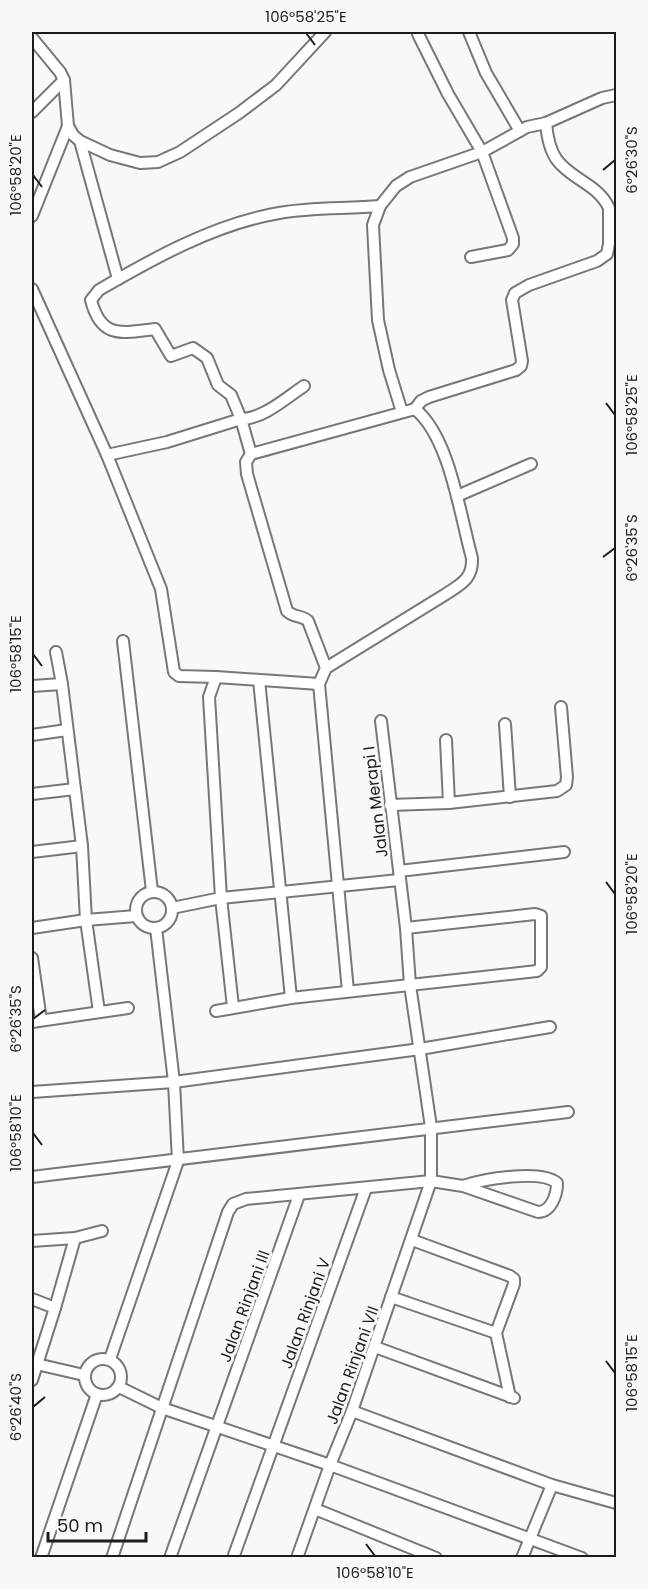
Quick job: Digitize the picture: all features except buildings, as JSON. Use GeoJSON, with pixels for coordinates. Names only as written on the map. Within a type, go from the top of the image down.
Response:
{"type":"FeatureCollection","features":[{"type":"Feature","properties":{"kind":"street"},"geometry":{"type":"LineString","coordinates":[[32,39],[64,80],[68,126],[73,135],[80,141],[110,155],[140,163],[158,162],[180,152],[239,113],[276,85],[325,32]]}},
{"type":"Feature","properties":{"kind":"street"},"geometry":{"type":"LineString","coordinates":[[469,32],[486,73],[520,131]]}},
{"type":"Feature","properties":{"kind":"street"},"geometry":{"type":"LineString","coordinates":[[418,34],[443,85],[482,152],[513,238],[513,244],[508,250],[471,257]]}},
{"type":"Feature","properties":{"kind":"street"},"geometry":{"type":"LineString","coordinates":[[32,112],[64,80]]}},
{"type":"Feature","properties":{"kind":"street"},"geometry":{"type":"LineString","coordinates":[[402,412],[389,370],[378,320],[373,225],[380,206],[396,186],[410,177],[482,152],[537,123],[546,123],[602,98],[616,95]]}},
{"type":"Feature","properties":{"kind":"street"},"geometry":{"type":"LineString","coordinates":[[326,668],[308,621],[304,617],[291,615],[287,611],[247,474],[246,462],[251,454],[415,409],[421,401],[429,397],[516,370],[520,366],[522,361],[512,300],[515,293],[528,285],[597,261],[607,254],[609,244],[609,208],[612,203],[595,188],[577,178],[555,158],[551,150],[546,123]]}},
{"type":"Feature","properties":{"kind":"street"},"geometry":{"type":"LineString","coordinates":[[32,216],[68,126]]}},
{"type":"Feature","properties":{"kind":"street"},"geometry":{"type":"LineString","coordinates":[[80,141],[118,279]]}},
{"type":"Feature","properties":{"kind":"street"},"geometry":{"type":"LineString","coordinates":[[251,454],[231,395],[218,385],[207,358],[193,348],[171,356],[154,329],[119,333],[104,327],[94,311],[91,300],[99,290],[178,246],[249,220],[280,213],[380,206]]}},
{"type":"Feature","properties":{"kind":"street"},"geometry":{"type":"LineString","coordinates":[[32,289],[107,455],[161,589],[174,672],[179,676],[319,684]]}},
{"type":"Feature","properties":{"kind":"street"},"geometry":{"type":"LineString","coordinates":[[107,455],[166,442],[241,419],[250,419],[304,386]]}},
{"type":"Feature","properties":{"kind":"street"},"geometry":{"type":"LineString","coordinates":[[348,991],[319,684],[326,668],[446,594],[464,581],[473,570],[457,496],[439,446],[425,418],[415,409]]}},
{"type":"Feature","properties":{"kind":"street"},"geometry":{"type":"LineString","coordinates":[[457,496],[531,464]]}},
{"type":"Feature","properties":{"kind":"street"},"geometry":{"type":"LineString","coordinates":[[123,641],[152,891]]}},
{"type":"Feature","properties":{"kind":"street"},"geometry":{"type":"LineString","coordinates":[[56,652],[82,846],[86,920],[99,1012]]}},
{"type":"Feature","properties":{"kind":"street"},"geometry":{"type":"LineString","coordinates":[[216,677],[209,697],[221,898],[233,1007]]}},
{"type":"Feature","properties":{"kind":"street"},"geometry":{"type":"LineString","coordinates":[[259,680],[291,998]]}},
{"type":"Feature","properties":{"kind":"street"},"geometry":{"type":"LineString","coordinates":[[32,686],[62,684]]}},
{"type":"Feature","properties":{"kind":"street"},"geometry":{"type":"LineString","coordinates":[[390,805],[449,803],[557,791],[566,785],[561,706]]}},
{"type":"Feature","properties":{"kind":"street","name":"Jalan Merapi I"},"geometry":{"type":"LineString","coordinates":[[381,722],[406,928],[410,985],[420,1049]]}},
{"type":"Feature","properties":{"kind":"street"},"geometry":{"type":"LineString","coordinates":[[505,724],[510,797]]}},
{"type":"Feature","properties":{"kind":"street"},"geometry":{"type":"LineString","coordinates":[[32,735],[67,730]]}},
{"type":"Feature","properties":{"kind":"street"},"geometry":{"type":"LineString","coordinates":[[446,740],[449,803]]}},
{"type":"Feature","properties":{"kind":"street"},"geometry":{"type":"LineString","coordinates":[[32,794],[75,789]]}},
{"type":"Feature","properties":{"kind":"street"},"geometry":{"type":"LineString","coordinates":[[32,852],[82,846]]}},
{"type":"Feature","properties":{"kind":"street"},"geometry":{"type":"LineString","coordinates":[[172,908],[221,898],[338,887],[399,875],[564,852]]}},
{"type":"Feature","properties":{"kind":"street"},"geometry":{"type":"LineString","coordinates":[[152,891],[161,892],[169,898],[172,908],[171,917],[165,925],[156,928],[146,927],[136,916],[136,902],[143,894],[152,891]]}},
{"type":"Feature","properties":{"kind":"street"},"geometry":{"type":"LineString","coordinates":[[216,1011],[291,998],[540,970],[542,916],[535,914],[406,928]]}},
{"type":"Feature","properties":{"kind":"street"},"geometry":{"type":"LineString","coordinates":[[32,928],[136,916]]}},
{"type":"Feature","properties":{"kind":"street"},"geometry":{"type":"LineString","coordinates":[[110,1359],[178,1161],[174,1082],[156,928]]}},
{"type":"Feature","properties":{"kind":"street"},"geometry":{"type":"LineString","coordinates":[[32,958],[36,1021],[128,1008]]}},
{"type":"Feature","properties":{"kind":"street"},"geometry":{"type":"LineString","coordinates":[[32,1092],[174,1082],[420,1049],[550,1028]]}},
{"type":"Feature","properties":{"kind":"street","name":"Jalan Rinjani VII"},"geometry":{"type":"LineString","coordinates":[[297,1557],[375,1347],[431,1181],[431,1127],[420,1049]]}},
{"type":"Feature","properties":{"kind":"street"},"geometry":{"type":"LineString","coordinates":[[32,1177],[568,1112]]}},
{"type":"Feature","properties":{"kind":"street"},"geometry":{"type":"LineString","coordinates":[[112,1557],[228,1212],[233,1204],[246,1199],[431,1181],[463,1186],[538,1212],[544,1212],[549,1208],[557,1183],[552,1179],[502,1177],[478,1180],[463,1186]]}},
{"type":"Feature","properties":{"kind":"street","name":"Jalan Rinjani V"},"geometry":{"type":"LineString","coordinates":[[233,1557],[366,1188]]}},
{"type":"Feature","properties":{"kind":"street","name":"Jalan Rinjani III"},"geometry":{"type":"LineString","coordinates":[[170,1557],[299,1195]]}},
{"type":"Feature","properties":{"kind":"street"},"geometry":{"type":"LineString","coordinates":[[32,1240],[75,1238],[102,1231]]}},
{"type":"Feature","properties":{"kind":"street"},"geometry":{"type":"LineString","coordinates":[[32,1380],[34,1364],[55,1308],[75,1238]]}},
{"type":"Feature","properties":{"kind":"street"},"geometry":{"type":"LineString","coordinates":[[375,1347],[512,1398],[496,1333],[514,1279],[412,1240]]}},
{"type":"Feature","properties":{"kind":"street"},"geometry":{"type":"LineString","coordinates":[[392,1297],[496,1333]]}},
{"type":"Feature","properties":{"kind":"street"},"geometry":{"type":"LineString","coordinates":[[32,1299],[55,1308]]}},
{"type":"Feature","properties":{"kind":"street"},"geometry":{"type":"LineString","coordinates":[[100,1358],[110,1359],[122,1373],[119,1387],[106,1395],[97,1394],[89,1389],[84,1375],[91,1362],[100,1358]]}},
{"type":"Feature","properties":{"kind":"street"},"geometry":{"type":"LineString","coordinates":[[34,1364],[84,1375]]}},
{"type":"Feature","properties":{"kind":"street"},"geometry":{"type":"LineString","coordinates":[[119,1387],[162,1408],[330,1465],[582,1557]]}},
{"type":"Feature","properties":{"kind":"street"},"geometry":{"type":"LineString","coordinates":[[40,1557],[97,1394]]}},
{"type":"Feature","properties":{"kind":"street"},"geometry":{"type":"LineString","coordinates":[[352,1411],[552,1485],[616,1502]]}},
{"type":"Feature","properties":{"kind":"street"},"geometry":{"type":"LineString","coordinates":[[522,1557],[552,1485]]}},
{"type":"Feature","properties":{"kind":"street"},"geometry":{"type":"LineString","coordinates":[[315,1509],[436,1557]]}}]}
